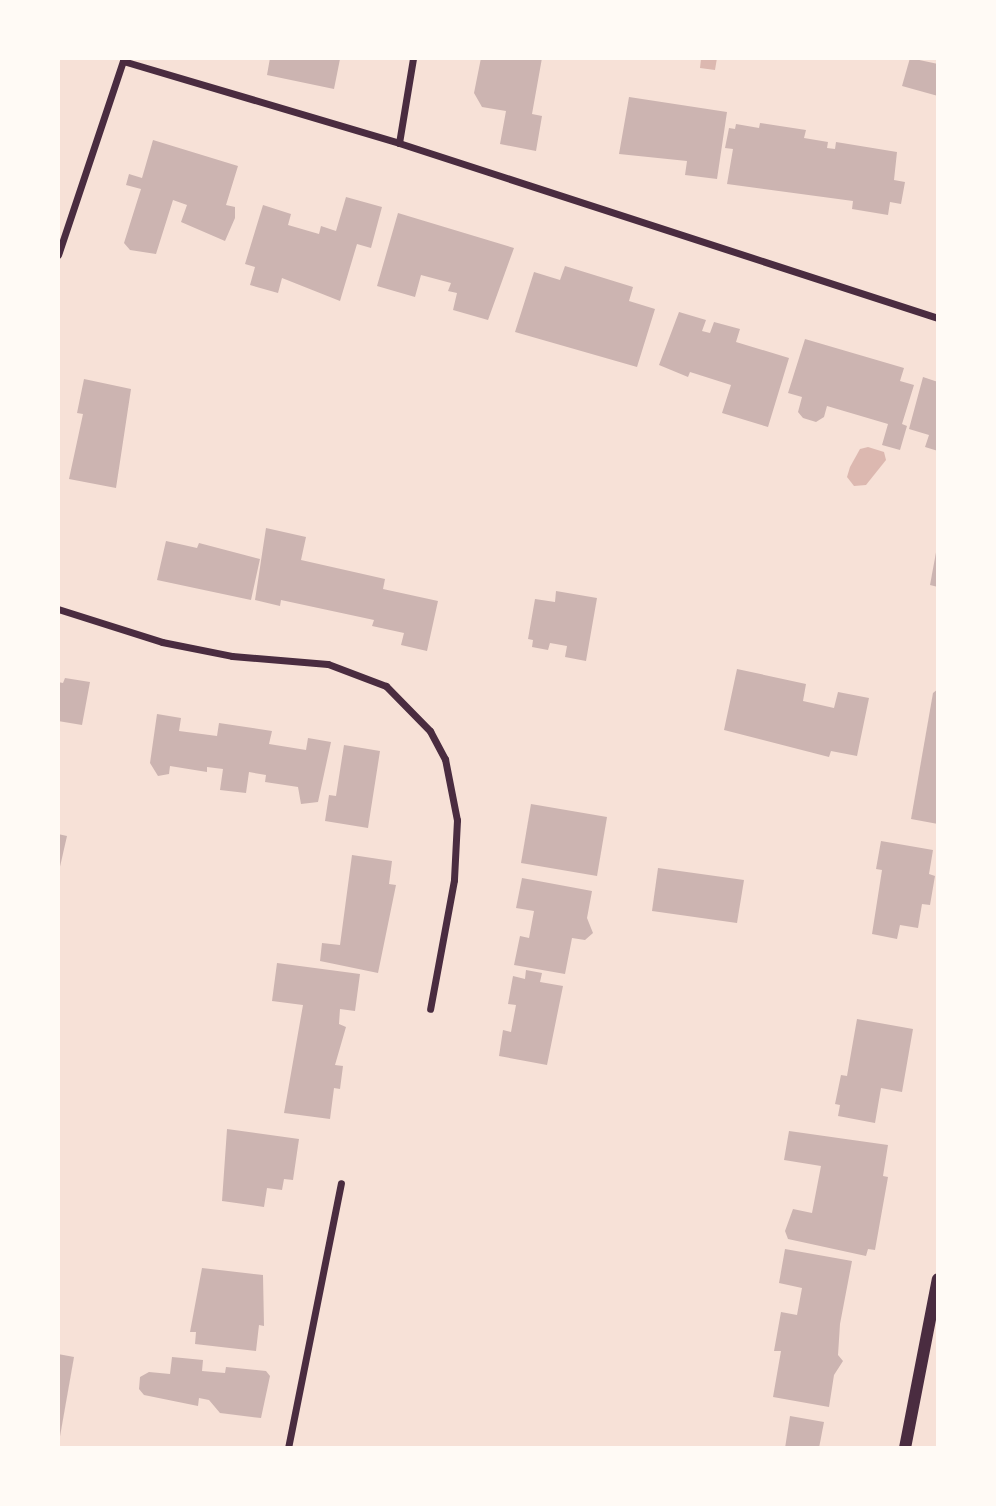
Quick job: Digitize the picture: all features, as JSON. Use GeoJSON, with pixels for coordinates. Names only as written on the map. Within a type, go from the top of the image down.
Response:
{"type":"FeatureCollection","features":[{"type":"Feature","properties":{"kind":"street"},"geometry":{"type":"LineString","coordinates":[[399,143],[413,58]]}},
{"type":"Feature","properties":{"kind":"street"},"geometry":{"type":"LineString","coordinates":[[58,255],[122,59],[399,143],[938,318]]}},
{"type":"Feature","properties":{"kind":"street"},"geometry":{"type":"LineString","coordinates":[[58,609],[185,647],[232,656],[328,664],[386,686],[430,731],[445,759],[457,820],[454,880],[430,1009]]}},
{"type":"Feature","properties":{"kind":"street"},"geometry":{"type":"LineString","coordinates":[[288,1448],[341,1183]]}},
{"type":"Feature","properties":{"kind":"street"},"geometry":{"type":"LineString","coordinates":[[905,1448],[938,1279]]}},
{"type":"Feature","properties":{"kind":"shaded area"},"geometry":{"type":"Polygon","coordinates":[[[693,58],[717,58],[715,70],[700,68],[701,59],[693,58]]]}},
{"type":"Feature","properties":{"kind":"shaded area"},"geometry":{"type":"Polygon","coordinates":[[[868,447],[884,452],[886,460],[866,485],[854,486],[847,477],[850,467],[860,449],[868,447]]]}},
{"type":"Feature","properties":{"kind":"building"},"geometry":{"type":"Polygon","coordinates":[[[270,58],[350,58],[340,59],[334,89],[267,75],[270,58]]]}},
{"type":"Feature","properties":{"kind":"building"},"geometry":{"type":"Polygon","coordinates":[[[481,58],[542,58],[532,114],[542,116],[536,151],[500,144],[506,111],[482,107],[474,93],[481,58]]]}},
{"type":"Feature","properties":{"kind":"building"},"geometry":{"type":"Polygon","coordinates":[[[910,58],[938,64],[938,96],[902,86],[910,58]]]}},
{"type":"Feature","properties":{"kind":"building"},"geometry":{"type":"Polygon","coordinates":[[[629,97],[727,112],[717,179],[685,175],[687,161],[619,154],[629,97]]]}},
{"type":"Feature","properties":{"kind":"building"},"geometry":{"type":"Polygon","coordinates":[[[760,123],[806,130],[804,138],[828,142],[827,148],[835,149],[836,142],[897,152],[894,180],[905,182],[901,204],[890,202],[888,215],[852,209],[853,201],[727,184],[733,149],[725,148],[729,128],[735,129],[736,124],[759,128],[760,123]]]}},
{"type":"Feature","properties":{"kind":"building"},"geometry":{"type":"Polygon","coordinates":[[[153,140],[238,166],[226,205],[235,207],[235,218],[225,241],[181,222],[187,205],[173,200],[156,254],[130,250],[124,243],[141,189],[126,185],[129,174],[142,178],[153,140]]]}},
{"type":"Feature","properties":{"kind":"building"},"geometry":{"type":"Polygon","coordinates":[[[346,197],[382,207],[371,248],[357,244],[340,301],[282,278],[278,293],[250,285],[255,267],[245,264],[263,205],[291,214],[288,225],[319,234],[321,226],[336,231],[346,197]]]}},
{"type":"Feature","properties":{"kind":"building"},"geometry":{"type":"Polygon","coordinates":[[[398,213],[514,248],[488,320],[453,310],[457,293],[448,291],[451,283],[421,275],[415,297],[377,286],[398,213]]]}},
{"type":"Feature","properties":{"kind":"building"},"geometry":{"type":"Polygon","coordinates":[[[565,266],[633,287],[629,301],[655,309],[637,367],[515,332],[534,272],[560,280],[565,266]]]}},
{"type":"Feature","properties":{"kind":"building"},"geometry":{"type":"Polygon","coordinates":[[[679,312],[706,320],[702,331],[710,333],[714,322],[740,329],[736,342],[789,358],[768,427],[722,413],[731,385],[690,372],[688,377],[659,365],[679,312]]]}},
{"type":"Feature","properties":{"kind":"building"},"geometry":{"type":"Polygon","coordinates":[[[805,339],[904,368],[900,381],[914,385],[902,424],[907,426],[900,450],[882,445],[888,424],[827,406],[824,417],[816,422],[803,418],[798,412],[802,397],[788,393],[805,339]]]}},
{"type":"Feature","properties":{"kind":"building"},"geometry":{"type":"Polygon","coordinates":[[[923,377],[938,382],[938,451],[925,447],[929,435],[909,429],[923,377]]]}},
{"type":"Feature","properties":{"kind":"building"},"geometry":{"type":"Polygon","coordinates":[[[84,379],[131,389],[116,488],[69,479],[83,414],[77,413],[84,379]]]}},
{"type":"Feature","properties":{"kind":"building"},"geometry":{"type":"Polygon","coordinates":[[[266,528],[306,537],[301,560],[385,579],[383,589],[438,601],[427,651],[401,645],[404,633],[372,626],[374,620],[281,600],[280,606],[255,600],[266,528]]]}},
{"type":"Feature","properties":{"kind":"building"},"geometry":{"type":"Polygon","coordinates":[[[166,541],[197,548],[199,543],[260,559],[251,600],[157,580],[166,541]]]}},
{"type":"Feature","properties":{"kind":"building"},"geometry":{"type":"Polygon","coordinates":[[[938,547],[938,587],[930,585],[938,547]]]}},
{"type":"Feature","properties":{"kind":"building"},"geometry":{"type":"Polygon","coordinates":[[[556,591],[597,598],[586,661],[565,657],[567,646],[550,643],[548,650],[532,647],[533,640],[528,639],[535,599],[555,602],[556,591]]]}},
{"type":"Feature","properties":{"kind":"building"},"geometry":{"type":"Polygon","coordinates":[[[737,669],[806,684],[803,701],[834,708],[838,692],[869,698],[857,756],[831,751],[829,757],[724,730],[737,669]]]}},
{"type":"Feature","properties":{"kind":"building"},"geometry":{"type":"Polygon","coordinates":[[[65,678],[90,682],[82,725],[58,721],[58,682],[63,683],[65,678]]]}},
{"type":"Feature","properties":{"kind":"building"},"geometry":{"type":"Polygon","coordinates":[[[938,689],[938,824],[911,819],[933,693],[938,689]]]}},
{"type":"Feature","properties":{"kind":"building"},"geometry":{"type":"Polygon","coordinates":[[[157,714],[181,718],[179,731],[217,736],[219,723],[272,731],[269,744],[306,750],[308,738],[331,742],[318,802],[301,804],[298,787],[265,782],[266,775],[249,772],[246,793],[220,790],[223,769],[207,767],[207,772],[170,766],[169,774],[158,776],[150,763],[157,714]]]}},
{"type":"Feature","properties":{"kind":"building"},"geometry":{"type":"Polygon","coordinates":[[[344,745],[380,751],[368,828],[325,821],[329,795],[336,796],[344,745]]]}},
{"type":"Feature","properties":{"kind":"building"},"geometry":{"type":"Polygon","coordinates":[[[531,804],[607,817],[597,876],[521,863],[531,804]]]}},
{"type":"Feature","properties":{"kind":"building"},"geometry":{"type":"Polygon","coordinates":[[[58,834],[67,836],[59,871],[58,871],[58,834]]]}},
{"type":"Feature","properties":{"kind":"building"},"geometry":{"type":"Polygon","coordinates":[[[881,841],[933,850],[929,874],[935,876],[930,905],[922,904],[918,928],[900,925],[897,939],[872,934],[882,870],[876,869],[881,841]]]}},
{"type":"Feature","properties":{"kind":"building"},"geometry":{"type":"Polygon","coordinates":[[[352,855],[392,861],[389,884],[396,885],[378,973],[320,961],[322,943],[340,945],[352,855]]]}},
{"type":"Feature","properties":{"kind":"building"},"geometry":{"type":"Polygon","coordinates":[[[658,868],[744,880],[737,923],[652,911],[658,868]]]}},
{"type":"Feature","properties":{"kind":"building"},"geometry":{"type":"Polygon","coordinates":[[[522,878],[592,891],[587,918],[593,933],[585,940],[572,938],[565,974],[514,965],[520,936],[529,938],[534,911],[516,908],[522,878]]]}},
{"type":"Feature","properties":{"kind":"building"},"geometry":{"type":"Polygon","coordinates":[[[277,963],[360,974],[355,1011],[340,1009],[339,1024],[346,1027],[335,1065],[343,1066],[340,1089],[334,1088],[330,1119],[284,1113],[303,1005],[272,1001],[277,963]]]}},
{"type":"Feature","properties":{"kind":"building"},"geometry":{"type":"Polygon","coordinates":[[[526,970],[542,973],[540,982],[563,986],[547,1065],[499,1056],[503,1030],[511,1032],[516,1005],[508,1004],[513,976],[525,979],[526,970]]]}},
{"type":"Feature","properties":{"kind":"building"},"geometry":{"type":"Polygon","coordinates":[[[857,1019],[913,1029],[902,1092],[881,1088],[875,1123],[838,1116],[840,1105],[835,1104],[841,1075],[847,1076],[857,1019]]]}},
{"type":"Feature","properties":{"kind":"building"},"geometry":{"type":"Polygon","coordinates":[[[227,1129],[299,1139],[293,1180],[284,1179],[282,1190],[267,1188],[264,1207],[222,1201],[227,1129]]]}},
{"type":"Feature","properties":{"kind":"building"},"geometry":{"type":"Polygon","coordinates":[[[789,1131],[888,1145],[883,1176],[888,1177],[875,1250],[868,1249],[866,1256],[788,1239],[785,1231],[793,1209],[812,1213],[821,1166],[784,1160],[789,1131]]]}},
{"type":"Feature","properties":{"kind":"building"},"geometry":{"type":"Polygon","coordinates":[[[785,1249],[852,1261],[840,1324],[838,1355],[843,1361],[834,1375],[829,1407],[773,1397],[781,1351],[774,1351],[781,1312],[797,1315],[802,1288],[779,1283],[785,1249]]]}},
{"type":"Feature","properties":{"kind":"building"},"geometry":{"type":"Polygon","coordinates":[[[202,1268],[263,1275],[264,1326],[259,1325],[256,1351],[195,1344],[196,1332],[190,1332],[202,1268]]]}},
{"type":"Feature","properties":{"kind":"building"},"geometry":{"type":"Polygon","coordinates":[[[58,1354],[74,1357],[59,1442],[58,1442],[58,1354]]]}},
{"type":"Feature","properties":{"kind":"building"},"geometry":{"type":"Polygon","coordinates":[[[172,1357],[203,1360],[202,1371],[225,1373],[226,1367],[266,1371],[270,1376],[261,1418],[220,1413],[209,1400],[199,1398],[198,1406],[144,1395],[139,1389],[140,1377],[149,1372],[170,1374],[172,1357]]]}},
{"type":"Feature","properties":{"kind":"building"},"geometry":{"type":"Polygon","coordinates":[[[790,1416],[824,1422],[819,1448],[785,1448],[790,1416]]]}}]}
